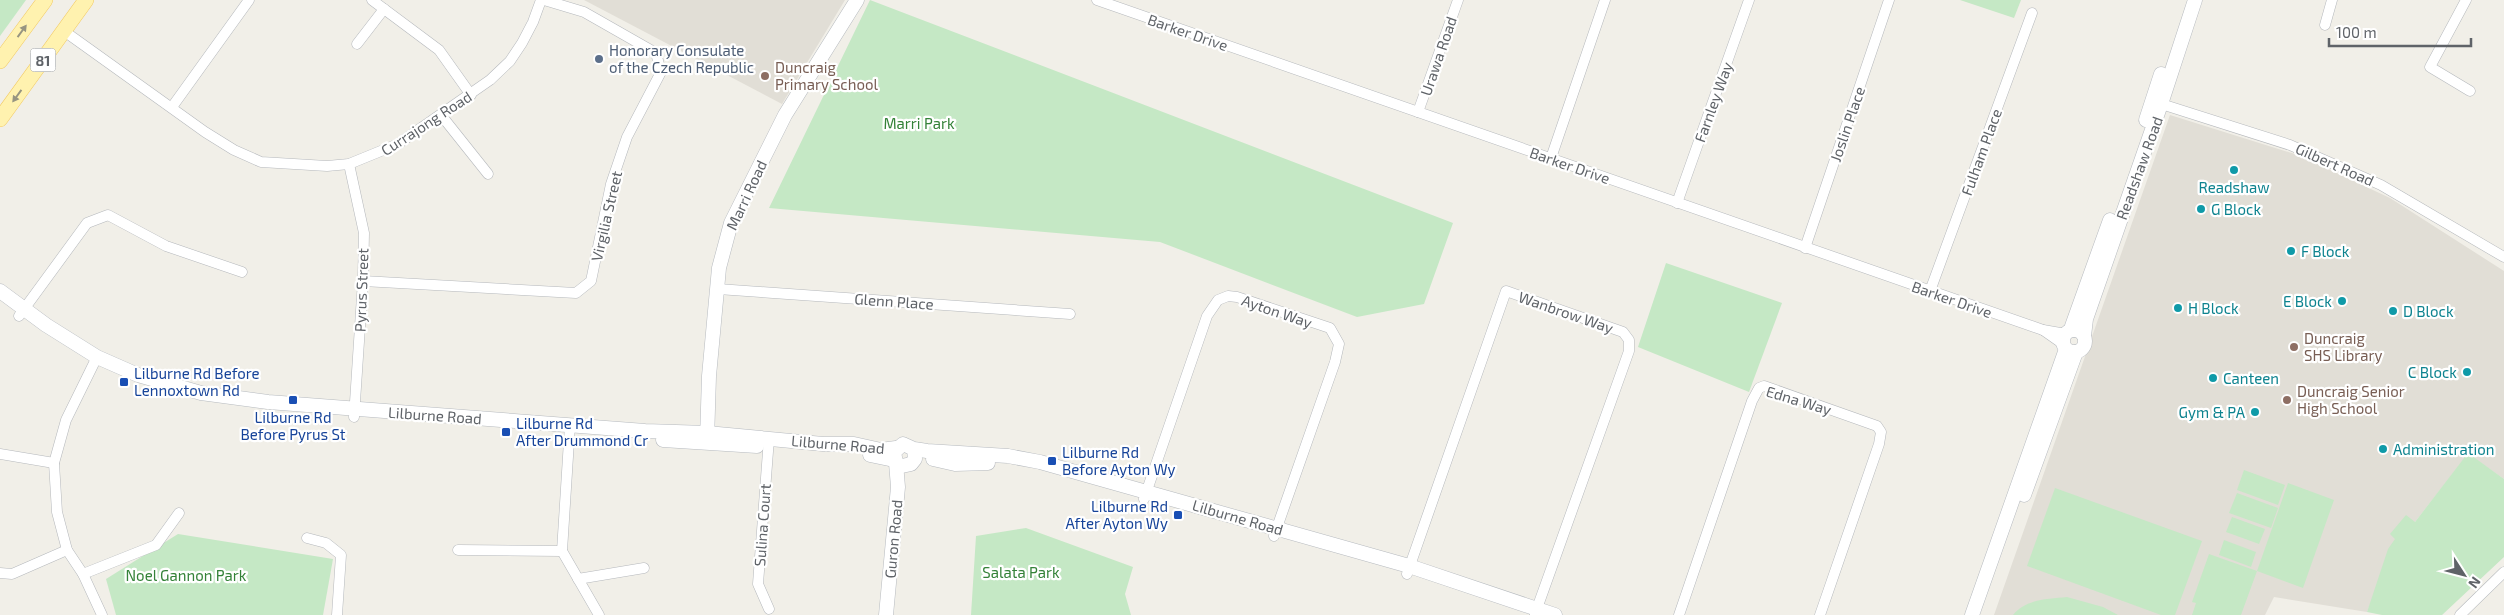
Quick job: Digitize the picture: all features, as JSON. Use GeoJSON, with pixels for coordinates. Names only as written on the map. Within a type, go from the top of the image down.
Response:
{"type":"FeatureCollection","features":[{"type":"Feature","properties":{"kind":"main road","name":"81"},"geometry":{"type":"LineString","coordinates":[[0,61],[45,0]]}},
{"type":"Feature","properties":{"kind":"main road","name":"81"},"geometry":{"type":"LineString","coordinates":[[0,119],[86,0]]}},
{"type":"Feature","properties":{"kind":"street"},"geometry":{"type":"LineString","coordinates":[[172,107],[249,0]]}},
{"type":"Feature","properties":{"kind":"street"},"geometry":{"type":"LineString","coordinates":[[372,0],[439,50],[471,95]]}},
{"type":"Feature","properties":{"kind":"street","name":"Currajong Road"},"geometry":{"type":"LineString","coordinates":[[64,31],[205,132],[234,150],[261,162],[308,166],[349,164],[398,144],[471,95],[510,61],[533,22],[542,0]]}},
{"type":"Feature","properties":{"kind":"street","name":"Virgilia Street"},"geometry":{"type":"LineString","coordinates":[[363,281],[576,292],[591,281],[611,184],[627,137],[661,72],[656,53],[584,12],[542,0]]}},
{"type":"Feature","properties":{"kind":"street","name":"Marri Road"},"geometry":{"type":"LineString","coordinates":[[707,438],[709,376],[718,289],[723,249],[731,223],[785,115],[858,0]]}},
{"type":"Feature","properties":{"kind":"street","name":"Barker Drive"},"geometry":{"type":"LineString","coordinates":[[1098,0],[2071,341]]}},
{"type":"Feature","properties":{"kind":"street","name":"Urawa Road"},"geometry":{"type":"LineString","coordinates":[[1418,112],[1458,0]]}},
{"type":"Feature","properties":{"kind":"street"},"geometry":{"type":"LineString","coordinates":[[1551,158],[1605,0]]}},
{"type":"Feature","properties":{"kind":"street","name":"Farnley Way"},"geometry":{"type":"LineString","coordinates":[[1677,203],[1749,0]]}},
{"type":"Feature","properties":{"kind":"street","name":"Joslin Place"},"geometry":{"type":"LineString","coordinates":[[1805,248],[1889,0]]}},
{"type":"Feature","properties":{"kind":"street","name":"Readshaw Road"},"geometry":{"type":"LineString","coordinates":[[2157,103],[2187,0]]}},
{"type":"Feature","properties":{"kind":"street","name":"Readshaw Road"},"geometry":{"type":"LineString","coordinates":[[1981,615],[2071,341],[2072,326],[2195,0]]}},
{"type":"Feature","properties":{"kind":"street"},"geometry":{"type":"LineString","coordinates":[[2326,25],[2332,0]]}},
{"type":"Feature","properties":{"kind":"street"},"geometry":{"type":"LineString","coordinates":[[2466,0],[2430,66],[2470,92]]}},
{"type":"Feature","properties":{"kind":"street"},"geometry":{"type":"LineString","coordinates":[[357,44],[384,9]]}},
{"type":"Feature","properties":{"kind":"street","name":"Fulham Place"},"geometry":{"type":"LineString","coordinates":[[1930,291],[2032,13]]}},
{"type":"Feature","properties":{"kind":"street","name":"Gilbert Road"},"geometry":{"type":"LineString","coordinates":[[2157,103],[2290,145],[2381,185],[2504,257]]}},
{"type":"Feature","properties":{"kind":"street"},"geometry":{"type":"LineString","coordinates":[[442,115],[488,174]]}},
{"type":"Feature","properties":{"kind":"street","name":"Pyrus Street"},"geometry":{"type":"LineString","coordinates":[[349,164],[364,233],[363,281],[354,413]]}},
{"type":"Feature","properties":{"kind":"street"},"geometry":{"type":"LineString","coordinates":[[21,312],[87,223],[108,215],[166,246],[242,272]]}},
{"type":"Feature","properties":{"kind":"street","name":"Glenn Place"},"geometry":{"type":"LineString","coordinates":[[718,289],[1070,314]]}},
{"type":"Feature","properties":{"kind":"street","name":"Lilburne Road"},"geometry":{"type":"LineString","coordinates":[[0,291],[21,312]]}},
{"type":"Feature","properties":{"kind":"street","name":"Wanbrow Way"},"geometry":{"type":"LineString","coordinates":[[1408,570],[1506,291],[1623,332],[1629,340],[1629,351],[1534,613]]}},
{"type":"Feature","properties":{"kind":"street","name":"Ayton Way"},"geometry":{"type":"LineString","coordinates":[[1145,495],[1206,316],[1218,300],[1228,296],[1247,299],[1330,328],[1339,344],[1336,362],[1276,532]]}},
{"type":"Feature","properties":{"kind":"street","name":"Lilburne Road"},"geometry":{"type":"LineString","coordinates":[[0,302],[21,312],[120,377],[177,396],[260,409],[354,413],[707,438],[768,443],[901,460],[932,459],[955,464],[994,463],[1060,475],[1145,495]]}},
{"type":"Feature","properties":{"kind":"street","name":"Readshaw Road"},"geometry":{"type":"LineString","coordinates":[[1972,615],[2071,341]]}},
{"type":"Feature","properties":{"kind":"street"},"geometry":{"type":"LineString","coordinates":[[95,360],[66,420],[54,463],[57,512],[67,550],[83,574],[102,615]]}},
{"type":"Feature","properties":{"kind":"street","name":"Edna Way"},"geometry":{"type":"LineString","coordinates":[[1679,615],[1752,401],[1759,388],[1764,386],[1877,426],[1881,432],[1879,444],[1820,615]]}},
{"type":"Feature","properties":{"kind":"street"},"geometry":{"type":"LineString","coordinates":[[569,429],[562,551],[599,615]]}},
{"type":"Feature","properties":{"kind":"street","name":"Sulina Court"},"geometry":{"type":"LineString","coordinates":[[768,443],[758,584],[770,610]]}},
{"type":"Feature","properties":{"kind":"street","name":"Lilburne Road"},"geometry":{"type":"LineString","coordinates":[[901,460],[915,459],[914,449],[1026,459],[1408,570],[1534,613],[1555,615]]}},
{"type":"Feature","properties":{"kind":"street"},"geometry":{"type":"LineString","coordinates":[[0,454],[54,463]]}},
{"type":"Feature","properties":{"kind":"street","name":"Guron Road"},"geometry":{"type":"LineString","coordinates":[[886,615],[901,460]]}},
{"type":"Feature","properties":{"kind":"street","name":"Guron Road"},"geometry":{"type":"LineString","coordinates":[[895,615],[901,460]]}},
{"type":"Feature","properties":{"kind":"street"},"geometry":{"type":"LineString","coordinates":[[83,574],[156,545],[179,513]]}},
{"type":"Feature","properties":{"kind":"street"},"geometry":{"type":"LineString","coordinates":[[307,538],[326,543],[341,555],[337,615]]}},
{"type":"Feature","properties":{"kind":"street"},"geometry":{"type":"LineString","coordinates":[[0,573],[12,574],[67,550]]}},
{"type":"Feature","properties":{"kind":"street"},"geometry":{"type":"LineString","coordinates":[[458,550],[562,551]]}},
{"type":"Feature","properties":{"kind":"street"},"geometry":{"type":"LineString","coordinates":[[578,579],[644,568]]}},
{"type":"Feature","properties":{"kind":"street"},"geometry":{"type":"LineString","coordinates":[[2460,615],[2504,572]]}},
{"type":"Feature","properties":{"kind":"shaded area","name":"Duncraig Primary School"},"geometry":{"type":"Polygon","coordinates":[[[584,0],[845,0],[782,104],[584,0]]]}},
{"type":"Feature","properties":{"kind":"shaded area","name":"Duncraig Senior High School"},"geometry":{"type":"Polygon","coordinates":[[[2170,115],[2298,155],[2390,198],[2504,271],[2504,479],[2468,454],[2415,522],[2391,534],[2396,539],[2367,612],[2274,597],[2265,615],[1994,615],[2170,115]]]}},
{"type":"Feature","properties":{"kind":"green space"},"geometry":{"type":"Polygon","coordinates":[[[0,0],[26,0],[0,36],[0,0]]]}},
{"type":"Feature","properties":{"kind":"green space","name":"Marri Park"},"geometry":{"type":"Polygon","coordinates":[[[870,0],[1453,223],[1424,304],[1357,317],[1160,242],[769,208],[870,0]]]}},
{"type":"Feature","properties":{"kind":"green space"},"geometry":{"type":"Polygon","coordinates":[[[1960,0],[2021,0],[2014,18],[1960,0]]]}},
{"type":"Feature","properties":{"kind":"green space"},"geometry":{"type":"Polygon","coordinates":[[[1666,263],[1782,303],[1749,392],[1638,347],[1666,263]]]}},
{"type":"Feature","properties":{"kind":"green space"},"geometry":{"type":"Polygon","coordinates":[[[2468,453],[2504,479],[2504,557],[2442,615],[2382,615],[2367,612],[2388,549],[2395,539],[2390,534],[2406,515],[2415,522],[2468,453]]]}},
{"type":"Feature","properties":{"kind":"green space"},"geometry":{"type":"Polygon","coordinates":[[[2244,470],[2285,485],[2278,505],[2237,490],[2244,470]]]}},
{"type":"Feature","properties":{"kind":"green space"},"geometry":{"type":"Polygon","coordinates":[[[2288,483],[2334,500],[2303,588],[2257,571],[2288,483]]]}},
{"type":"Feature","properties":{"kind":"green space"},"geometry":{"type":"Polygon","coordinates":[[[2055,488],[2202,541],[2175,615],[2161,615],[2027,566],[2055,488]]]}},
{"type":"Feature","properties":{"kind":"green space"},"geometry":{"type":"Polygon","coordinates":[[[2237,493],[2278,508],[2271,528],[2229,513],[2237,493]]]}},
{"type":"Feature","properties":{"kind":"green space"},"geometry":{"type":"Polygon","coordinates":[[[2232,517],[2265,529],[2259,544],[2226,532],[2232,517]]]}},
{"type":"Feature","properties":{"kind":"green space","name":"Salata Park"},"geometry":{"type":"Polygon","coordinates":[[[1026,528],[1133,567],[1125,594],[1131,615],[971,615],[976,536],[1026,528]]]}},
{"type":"Feature","properties":{"kind":"green space","name":"Noel Gannon Park"},"geometry":{"type":"Polygon","coordinates":[[[178,534],[333,559],[323,615],[116,615],[106,579],[178,534]]]}},
{"type":"Feature","properties":{"kind":"green space"},"geometry":{"type":"Polygon","coordinates":[[[2224,540],[2256,552],[2251,567],[2219,555],[2224,540]]]}},
{"type":"Feature","properties":{"kind":"green space"},"geometry":{"type":"Polygon","coordinates":[[[2209,554],[2257,571],[2241,615],[2192,615],[2196,603],[2192,602],[2209,554]]]}},
{"type":"Feature","properties":{"kind":"green space"},"geometry":{"type":"Polygon","coordinates":[[[2067,597],[2103,607],[2118,615],[2013,615],[2030,603],[2045,599],[2067,597]]]}},
{"type":"Feature","properties":{"kind":"place","name":"Honorary Consulate of the Czech Republic"},"geometry":{"type":"Point","coordinates":[599,59]}},
{"type":"Feature","properties":{"kind":"place","name":"Duncraig Primary School"},"geometry":{"type":"Point","coordinates":[765,76]}},
{"type":"Feature","properties":{"kind":"place","name":"Readshaw"},"geometry":{"type":"Point","coordinates":[2234,170]}},
{"type":"Feature","properties":{"kind":"place","name":"G Block"},"geometry":{"type":"Point","coordinates":[2201,209]}},
{"type":"Feature","properties":{"kind":"place","name":"F Block"},"geometry":{"type":"Point","coordinates":[2291,251]}},
{"type":"Feature","properties":{"kind":"place","name":"E Block"},"geometry":{"type":"Point","coordinates":[2342,301]}},
{"type":"Feature","properties":{"kind":"place","name":"H Block"},"geometry":{"type":"Point","coordinates":[2178,308]}},
{"type":"Feature","properties":{"kind":"place","name":"D Block"},"geometry":{"type":"Point","coordinates":[2393,311]}},
{"type":"Feature","properties":{"kind":"place","name":"Duncraig SHS Library"},"geometry":{"type":"Point","coordinates":[2294,347]}},
{"type":"Feature","properties":{"kind":"place","name":"C Block"},"geometry":{"type":"Point","coordinates":[2467,372]}},
{"type":"Feature","properties":{"kind":"place","name":"Canteen"},"geometry":{"type":"Point","coordinates":[2213,378]}},
{"type":"Feature","properties":{"kind":"place","name":"Lilburne Rd Before Lennoxtown Rd"},"geometry":{"type":"Point","coordinates":[124,382]}},
{"type":"Feature","properties":{"kind":"place","name":"Lilburne Rd Before Pyrus St"},"geometry":{"type":"Point","coordinates":[293,400]}},
{"type":"Feature","properties":{"kind":"place","name":"Duncraig Senior High School"},"geometry":{"type":"Point","coordinates":[2287,400]}},
{"type":"Feature","properties":{"kind":"place","name":"Gym & PA"},"geometry":{"type":"Point","coordinates":[2255,412]}},
{"type":"Feature","properties":{"kind":"place","name":"Lilburne Rd After Drummond Cr"},"geometry":{"type":"Point","coordinates":[506,432]}},
{"type":"Feature","properties":{"kind":"place","name":"Administration"},"geometry":{"type":"Point","coordinates":[2383,449]}},
{"type":"Feature","properties":{"kind":"place","name":"Lilburne Rd Before Ayton Wy"},"geometry":{"type":"Point","coordinates":[1052,461]}},
{"type":"Feature","properties":{"kind":"place","name":"Lilburne Rd After Ayton Wy"},"geometry":{"type":"Point","coordinates":[1178,515]}}]}
